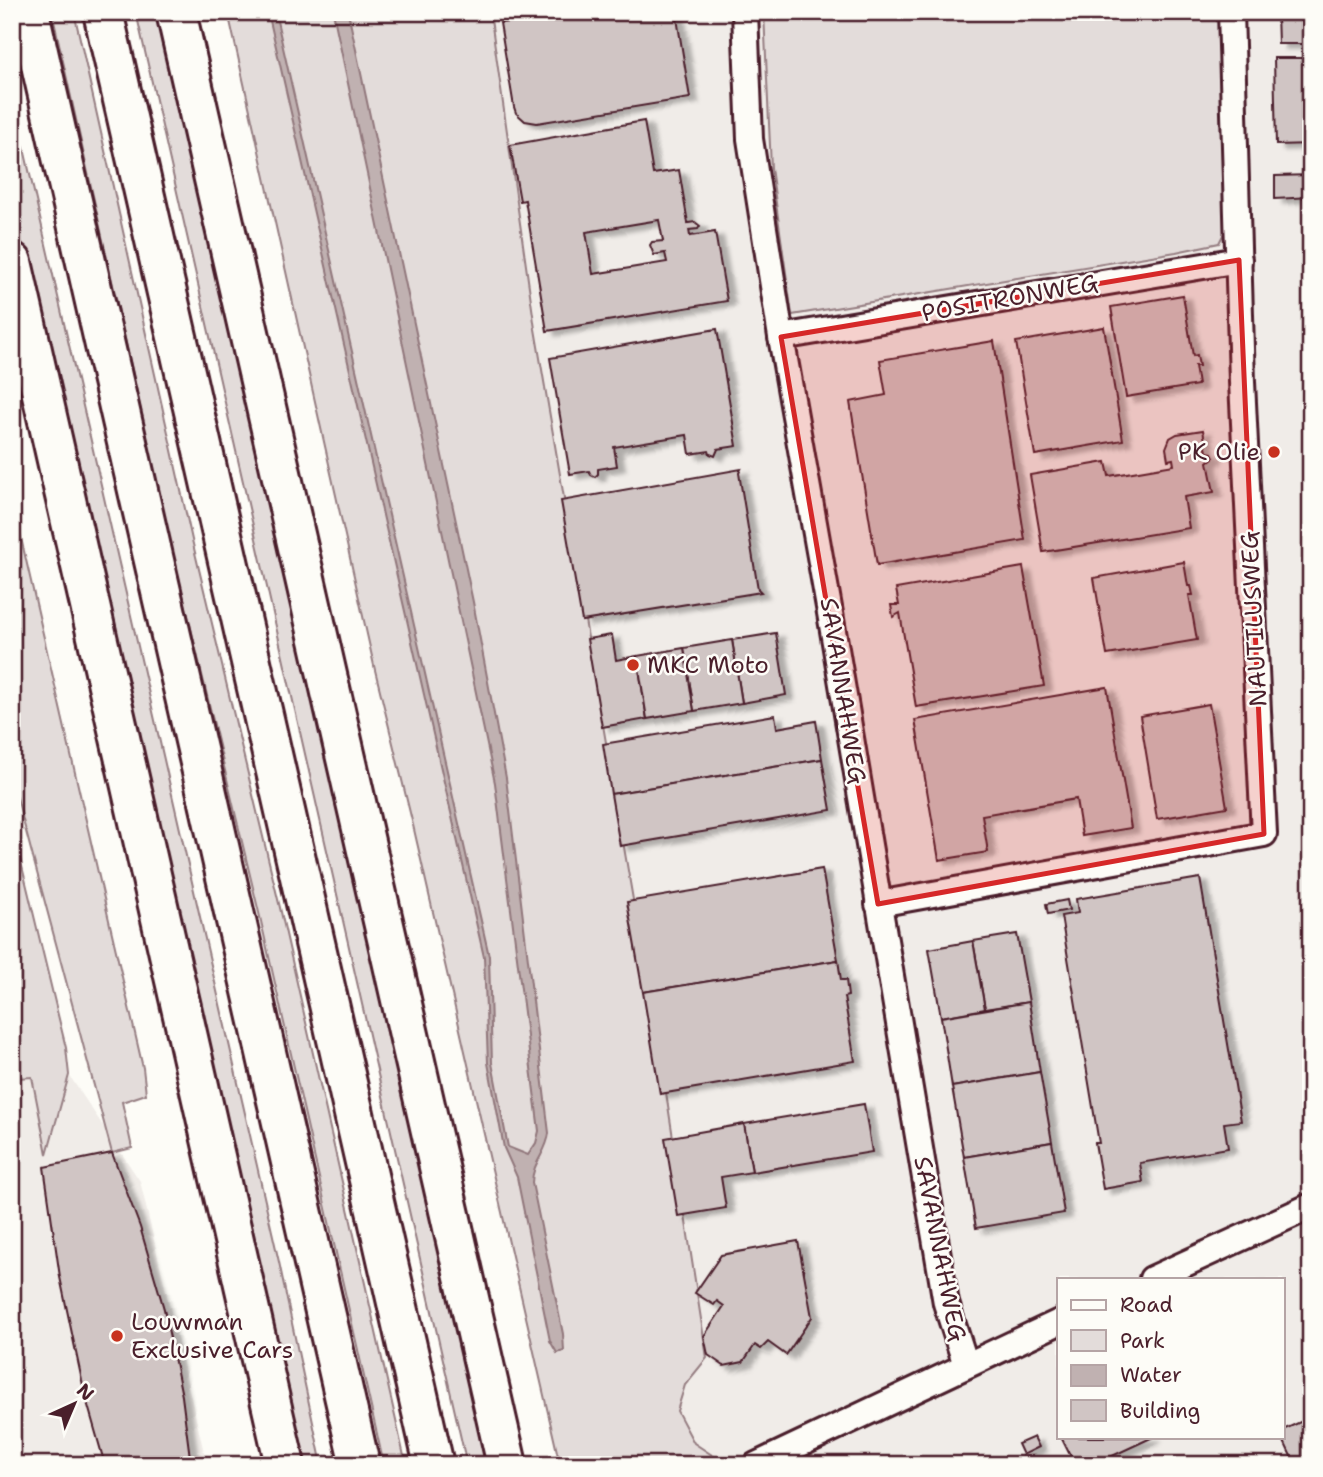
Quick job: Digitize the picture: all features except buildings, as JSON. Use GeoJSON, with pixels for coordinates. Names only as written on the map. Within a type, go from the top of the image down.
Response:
{"type":"FeatureCollection","features":[{"type":"Feature","properties":{"kind":"highway"},"geometry":{"type":"LineString","coordinates":[[29,12],[360,1465]]}},
{"type":"Feature","properties":{"kind":"highway"},"geometry":{"type":"LineString","coordinates":[[103,12],[434,1465]]}},
{"type":"Feature","properties":{"kind":"highway"},"geometry":{"type":"LineString","coordinates":[[176,12],[507,1465]]}},
{"type":"Feature","properties":{"kind":"highway"},"geometry":{"type":"LineString","coordinates":[[12,261],[285,1465]]}},
{"type":"Feature","properties":{"kind":"street","name":"SAVANNAHWEG"},"geometry":{"type":"LineString","coordinates":[[745,12],[750,139],[781,337],[946,1303],[966,1365]]}},
{"type":"Feature","properties":{"kind":"street","name":"NAUTILUSWEG"},"geometry":{"type":"LineString","coordinates":[[878,904],[1264,834],[1242,383],[1231,12]]}},
{"type":"Feature","properties":{"kind":"street","name":"POSITRONWEG"},"geometry":{"type":"LineString","coordinates":[[781,337],[1239,260]]}},
{"type":"Feature","properties":{"kind":"street"},"geometry":{"type":"LineString","coordinates":[[1154,1278],[1311,1206]]}},
{"type":"Feature","properties":{"kind":"street"},"geometry":{"type":"LineString","coordinates":[[756,1465],[1057,1323]]}},
{"type":"Feature","properties":{"kind":"highlighted area"},"geometry":{"type":"Polygon","coordinates":[[[1239,260],[1264,834],[878,904],[781,337],[1239,260]]]}},
{"type":"Feature","properties":{"kind":"shaded area"},"geometry":{"type":"Polygon","coordinates":[[[356,12],[1311,12],[1311,1465],[669,1465],[356,12]]]}},
{"type":"Feature","properties":{"kind":"shaded area"},"geometry":{"type":"Polygon","coordinates":[[[12,825],[66,1048],[69,1075],[140,1181],[207,1465],[12,1465],[12,825]]]}},
{"type":"Feature","properties":{"kind":"green space"},"geometry":{"type":"Polygon","coordinates":[[[52,12],[74,12],[192,540],[281,912],[406,1465],[384,1465],[260,917],[171,545],[52,12]]]}},
{"type":"Feature","properties":{"kind":"green space"},"geometry":{"type":"Polygon","coordinates":[[[136,12],[158,12],[490,1465],[467,1465],[136,12]]]}},
{"type":"Feature","properties":{"kind":"green space"},"geometry":{"type":"Polygon","coordinates":[[[228,12],[490,12],[535,329],[665,1086],[707,1358],[685,1385],[677,1411],[694,1443],[727,1465],[560,1465],[375,670],[228,12]]]}},
{"type":"Feature","properties":{"kind":"green space"},"geometry":{"type":"Polygon","coordinates":[[[764,12],[1219,12],[1225,231],[1219,243],[1176,252],[792,315],[771,168],[764,12]]]}},
{"type":"Feature","properties":{"kind":"green space"},"geometry":{"type":"Polygon","coordinates":[[[12,96],[279,1262],[322,1465],[301,1465],[37,313],[12,200],[12,96]]]}},
{"type":"Feature","properties":{"kind":"green space"},"geometry":{"type":"Polygon","coordinates":[[[12,499],[143,1068],[146,1094],[122,1102],[132,1148],[112,1153],[12,779],[12,499]]]}},
{"type":"Feature","properties":{"kind":"green space"},"geometry":{"type":"Polygon","coordinates":[[[12,825],[66,1048],[69,1075],[47,1154],[32,1077],[18,1078],[12,1058],[12,825]]]}},
{"type":"Feature","properties":{"kind":"water"},"geometry":{"type":"Polygon","coordinates":[[[268,12],[275,12],[489,956],[492,1063],[508,1147],[528,1155],[536,1143],[539,1131],[495,783],[333,12],[348,12],[473,602],[506,778],[549,1133],[534,1169],[532,1183],[563,1334],[564,1351],[557,1353],[550,1341],[517,1177],[504,1148],[488,1063],[484,957],[268,12]]]}},
{"type":"Feature","properties":{"kind":"place","name":"PK Olie"},"geometry":{"type":"Point","coordinates":[1274,452]}},
{"type":"Feature","properties":{"kind":"place","name":"MKC Moto"},"geometry":{"type":"Point","coordinates":[633,665]}},
{"type":"Feature","properties":{"kind":"place","name":"Louwman Exclusive Cars"},"geometry":{"type":"Point","coordinates":[117,1336]}}]}
